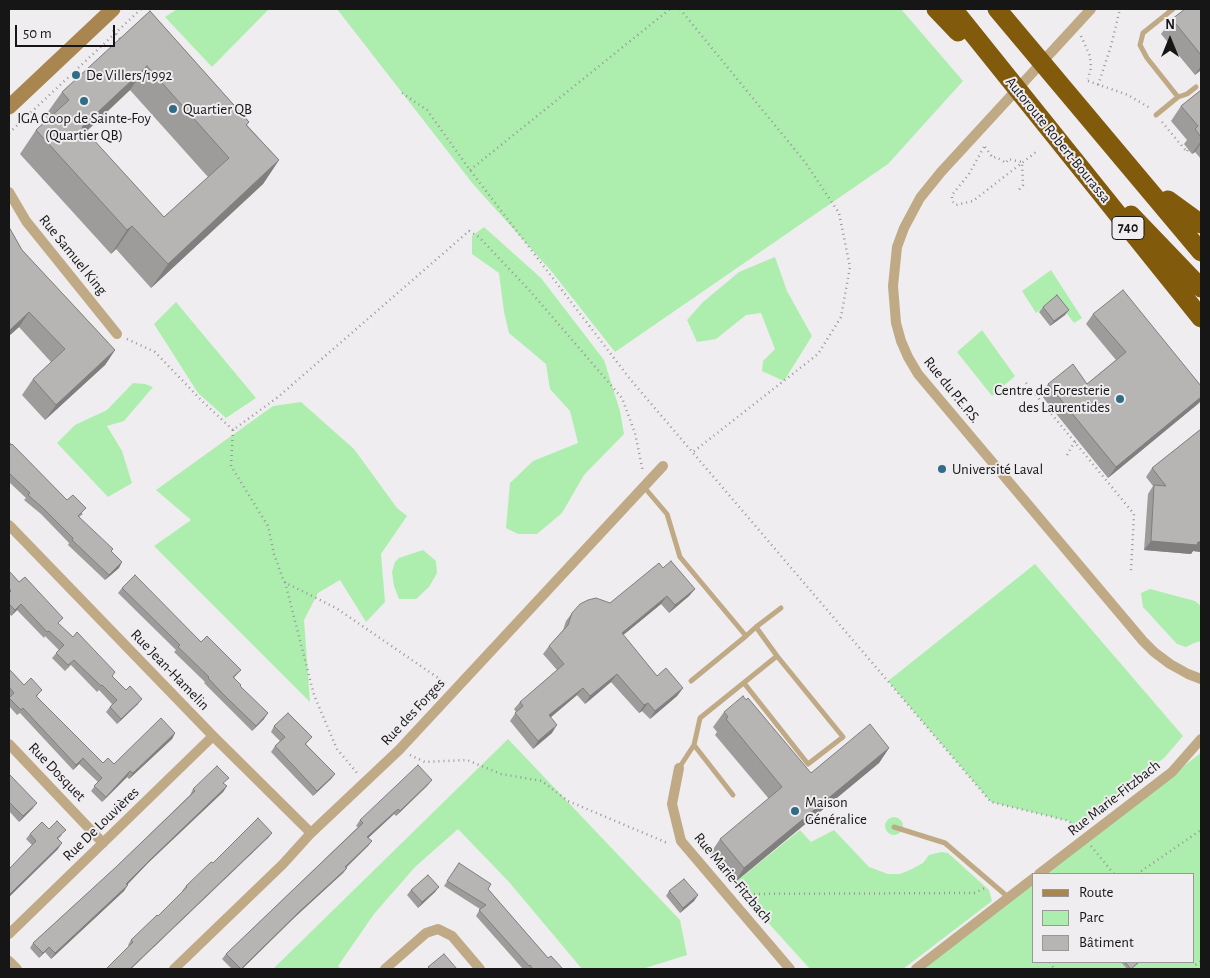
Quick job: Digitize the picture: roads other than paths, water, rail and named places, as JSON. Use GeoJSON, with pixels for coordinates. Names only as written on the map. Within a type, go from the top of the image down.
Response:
{"type":"FeatureCollection","features":[{"type":"Feature","properties":{"kind":"highway"},"geometry":{"type":"LineString","coordinates":[[936,9],[1201,288]]}},
{"type":"Feature","properties":{"kind":"highway","name":"Autoroute Robert-Bourassa"},"geometry":{"type":"LineString","coordinates":[[953,9],[1201,318]]}},
{"type":"Feature","properties":{"kind":"highway","name":"740"},"geometry":{"type":"LineString","coordinates":[[998,9],[1201,252]]}},
{"type":"Feature","properties":{"kind":"highway"},"geometry":{"type":"LineString","coordinates":[[1123,157],[1166,198],[1201,224]]}},
{"type":"Feature","properties":{"kind":"main road"},"geometry":{"type":"LineString","coordinates":[[9,107],[113,9]]}},
{"type":"Feature","properties":{"kind":"street","name":"Rue du P.E.P.S."},"geometry":{"type":"LineString","coordinates":[[1091,9],[981,128],[920,198],[904,228],[897,248],[893,286],[894,304],[901,341],[918,374],[1154,652],[1170,664],[1201,679]]}},
{"type":"Feature","properties":{"kind":"street","name":"Rue Samuel King"},"geometry":{"type":"LineString","coordinates":[[9,192],[26,221],[117,334]]}},
{"type":"Feature","properties":{"kind":"street","name":"Rue des Forges"},"geometry":{"type":"LineString","coordinates":[[174,969],[283,864],[311,833],[399,750],[663,466]]}},
{"type":"Feature","properties":{"kind":"street","name":"Rue Jean-Hamelin"},"geometry":{"type":"LineString","coordinates":[[9,525],[213,736],[311,833]]}},
{"type":"Feature","properties":{"kind":"street","name":"Rue De Louvières"},"geometry":{"type":"LineString","coordinates":[[9,934],[213,736]]}},
{"type":"Feature","properties":{"kind":"street","name":"Rue Marie-Fitzbach"},"geometry":{"type":"LineString","coordinates":[[1040,873],[1172,772],[1201,739]]}},
{"type":"Feature","properties":{"kind":"street","name":"Rue Dosquet"},"geometry":{"type":"LineString","coordinates":[[9,744],[103,843]]}},
{"type":"Feature","properties":{"kind":"street","name":"Rue Marie-Fitzbach"},"geometry":{"type":"LineString","coordinates":[[679,768],[672,804],[681,841],[790,969]]}},
{"type":"Feature","properties":{"kind":"street"},"geometry":{"type":"LineString","coordinates":[[916,969],[1032,880]]}},
{"type":"Feature","properties":{"kind":"street"},"geometry":{"type":"LineString","coordinates":[[385,969],[426,933],[438,929],[452,936],[480,969]]}},
{"type":"Feature","properties":{"kind":"street"},"geometry":{"type":"LineString","coordinates":[[9,961],[17,969]]}},
{"type":"Feature","properties":{"kind":"lane"},"geometry":{"type":"LineString","coordinates":[[1173,9],[1143,33],[1140,45],[1147,58],[1178,97]]}},
{"type":"Feature","properties":{"kind":"lane"},"geometry":{"type":"LineString","coordinates":[[1158,114],[1178,97],[1187,94],[1196,86]]}},
{"type":"Feature","properties":{"kind":"lane"},"geometry":{"type":"LineString","coordinates":[[644,485],[668,514],[680,557],[746,636]]}},
{"type":"Feature","properties":{"kind":"lane"},"geometry":{"type":"LineString","coordinates":[[692,681],[781,608]]}},
{"type":"Feature","properties":{"kind":"lane"},"geometry":{"type":"LineString","coordinates":[[744,684],[808,764],[842,737],[756,628]]}},
{"type":"Feature","properties":{"kind":"lane"},"geometry":{"type":"LineString","coordinates":[[679,768],[694,745],[700,718],[777,656]]}},
{"type":"Feature","properties":{"kind":"lane"},"geometry":{"type":"LineString","coordinates":[[694,745],[733,795]]}},
{"type":"Feature","properties":{"kind":"lane"},"geometry":{"type":"LineString","coordinates":[[894,827],[945,843],[1009,898]]}},
{"type":"Feature","properties":{"kind":"place","name":"De Villers/1992"},"geometry":{"type":"Point","coordinates":[76,75]}},
{"type":"Feature","properties":{"kind":"place","name":"IGA Coop de Sainte-Foy (Quartier QB)"},"geometry":{"type":"Point","coordinates":[84,101]}},
{"type":"Feature","properties":{"kind":"place","name":"Quartier QB"},"geometry":{"type":"Point","coordinates":[173,109]}},
{"type":"Feature","properties":{"kind":"place","name":"Centre de Foresterie des Laurentides"},"geometry":{"type":"Point","coordinates":[1120,399]}},
{"type":"Feature","properties":{"kind":"place","name":"Université Laval"},"geometry":{"type":"Point","coordinates":[942,469]}},
{"type":"Feature","properties":{"kind":"place","name":"Maison Généralice"},"geometry":{"type":"Point","coordinates":[795,811]}}]}
